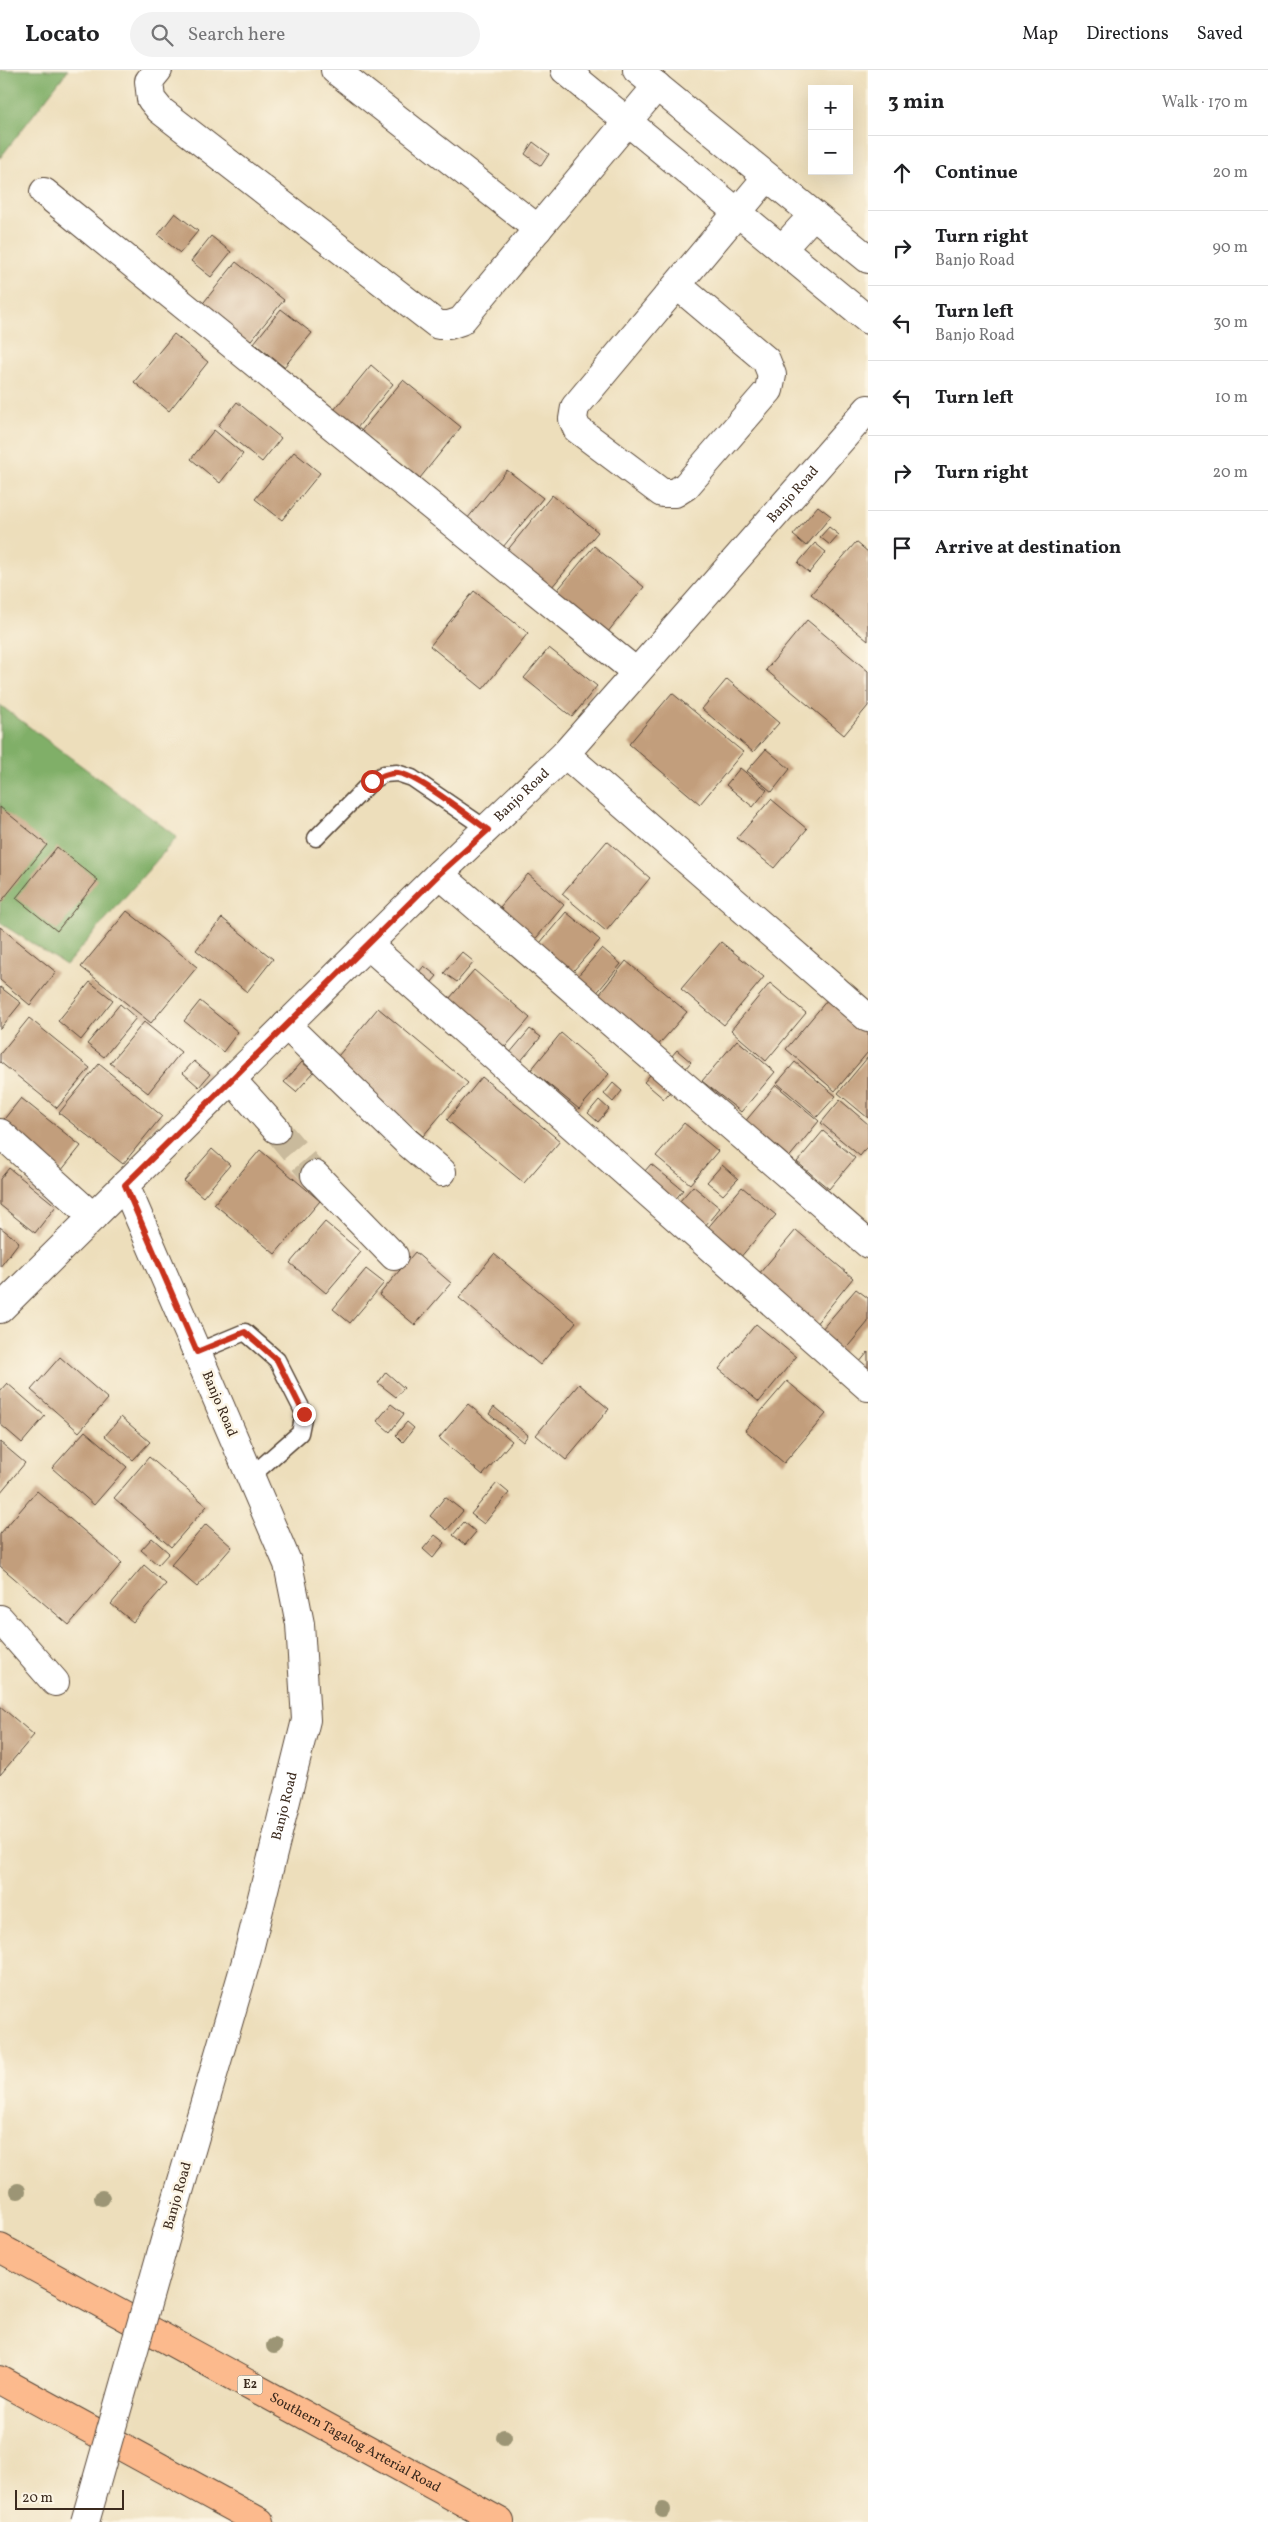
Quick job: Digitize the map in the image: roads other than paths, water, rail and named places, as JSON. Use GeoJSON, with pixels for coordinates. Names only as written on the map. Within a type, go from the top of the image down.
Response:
{"type":"FeatureCollection","features":[{"type":"Feature","properties":{"kind":"highway","name":"Southern Tagalog Arterial Road"},"geometry":{"type":"LineString","coordinates":[[0,2248],[500,2522]]}},
{"type":"Feature","properties":{"kind":"highway"},"geometry":{"type":"LineString","coordinates":[[0,2380],[260,2522]]}},
{"type":"Feature","properties":{"kind":"street"},"geometry":{"type":"LineString","coordinates":[[158,70],[149,81],[151,99],[160,110],[438,325],[449,325],[461,320],[628,122],[647,78],[868,259]]}},
{"type":"Feature","properties":{"kind":"street"},"geometry":{"type":"LineString","coordinates":[[335,70],[538,229]]}},
{"type":"Feature","properties":{"kind":"street"},"geometry":{"type":"LineString","coordinates":[[565,70],[868,320]]}},
{"type":"Feature","properties":{"kind":"street"},"geometry":{"type":"LineString","coordinates":[[677,285],[766,360],[772,375],[769,390],[686,486],[675,493],[662,493],[577,429],[573,419],[575,407],[767,177]]}},
{"type":"Feature","properties":{"kind":"street"},"geometry":{"type":"LineString","coordinates":[[44,192],[636,672]]}},
{"type":"Feature","properties":{"kind":"street"},"geometry":{"type":"LineString","coordinates":[[782,249],[813,215]]}},
{"type":"Feature","properties":{"kind":"street","name":"Banjo Road"},"geometry":{"type":"LineString","coordinates":[[85,2522],[247,1958],[306,1720],[300,1624],[288,1564],[125,1185],[439,874],[488,830],[565,754],[868,409]]}},
{"type":"Feature","properties":{"kind":"street"},"geometry":{"type":"LineString","coordinates":[[565,754],[868,1018]]}},
{"type":"Feature","properties":{"kind":"street"},"geometry":{"type":"LineString","coordinates":[[439,874],[868,1244]]}},
{"type":"Feature","properties":{"kind":"street"},"geometry":{"type":"LineString","coordinates":[[368,944],[868,1387]]}},
{"type":"Feature","properties":{"kind":"street"},"geometry":{"type":"LineString","coordinates":[[286,1025],[442,1172]]}},
{"type":"Feature","properties":{"kind":"street"},"geometry":{"type":"LineString","coordinates":[[232,1080],[276,1129]]}},
{"type":"Feature","properties":{"kind":"street"},"geometry":{"type":"LineString","coordinates":[[0,1133],[93,1217]]}},
{"type":"Feature","properties":{"kind":"street"},"geometry":{"type":"LineString","coordinates":[[315,1176],[394,1256]]}},
{"type":"Feature","properties":{"kind":"street"},"geometry":{"type":"LineString","coordinates":[[0,1309],[125,1185]]}},
{"type":"Feature","properties":{"kind":"street"},"geometry":{"type":"LineString","coordinates":[[0,1619],[55,1682]]}},
{"type":"Feature","properties":{"kind":"lane"},"geometry":{"type":"LineString","coordinates":[[316,838],[372,781],[384,774],[397,773],[412,778],[488,830]]}},
{"type":"Feature","properties":{"kind":"lane"},"geometry":{"type":"LineString","coordinates":[[197,1352],[245,1332],[277,1360],[304,1414],[300,1433],[250,1477]]}},
{"type":"Feature","properties":{"kind":"tunnel"},"geometry":{"type":"LineString","coordinates":[[276,1129],[315,1175]]}}]}
